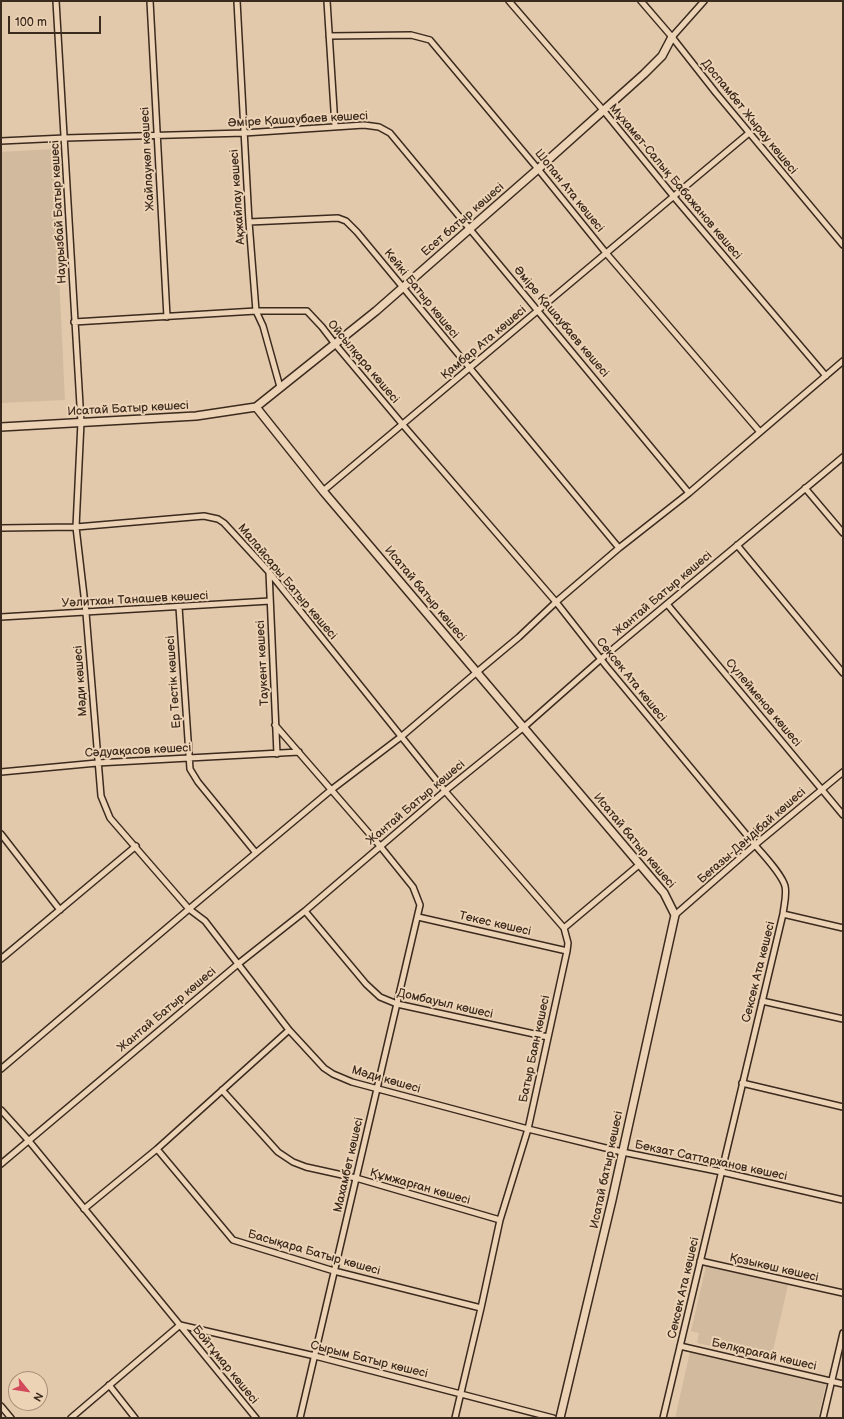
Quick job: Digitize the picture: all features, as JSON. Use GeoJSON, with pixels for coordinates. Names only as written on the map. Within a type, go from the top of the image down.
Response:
{"type":"FeatureCollection","features":[{"type":"Feature","properties":{"kind":"street","name":"Наурызбай Батыр көшесі"},"geometry":{"type":"LineString","coordinates":[[56,1],[81,422]]}},
{"type":"Feature","properties":{"kind":"street","name":"Жайлаукөл көшесі"},"geometry":{"type":"LineString","coordinates":[[150,1],[167,317]]}},
{"type":"Feature","properties":{"kind":"street","name":"Ақжайлау көшесі"},"geometry":{"type":"LineString","coordinates":[[237,1],[249,222],[256,311],[263,326],[280,387]]}},
{"type":"Feature","properties":{"kind":"street"},"geometry":{"type":"LineString","coordinates":[[327,1],[335,126]]}},
{"type":"Feature","properties":{"kind":"street","name":"Мұхамет-Салық Бабажанов көшесі"},"geometry":{"type":"LineString","coordinates":[[509,1],[603,110],[674,197],[826,376]]}},
{"type":"Feature","properties":{"kind":"street","name":"Доспамбет Жырау көшесі"},"geometry":{"type":"LineString","coordinates":[[641,1],[843,245]]}},
{"type":"Feature","properties":{"kind":"street"},"geometry":{"type":"LineString","coordinates":[[672,38],[704,1]]}},
{"type":"Feature","properties":{"kind":"street","name":"Шопан Ата көшесі"},"geometry":{"type":"LineString","coordinates":[[329,36],[411,35],[430,40],[606,253],[760,432]]}},
{"type":"Feature","properties":{"kind":"street","name":"Есет батыр көшесі"},"geometry":{"type":"LineString","coordinates":[[256,407],[376,311],[538,169],[662,56],[672,38]]}},
{"type":"Feature","properties":{"kind":"street","name":"Әміре Қашаубаев көшесі"},"geometry":{"type":"LineString","coordinates":[[1,142],[65,138],[244,133],[335,126],[364,125],[379,127],[390,133],[689,493]]}},
{"type":"Feature","properties":{"kind":"street","name":"Қамбар Ата көшесі"},"geometry":{"type":"LineString","coordinates":[[323,491],[749,133]]}},
{"type":"Feature","properties":{"kind":"street","name":"Кейкі Батыр көшесі"},"geometry":{"type":"LineString","coordinates":[[249,222],[338,218],[346,221],[357,232],[619,548]]}},
{"type":"Feature","properties":{"kind":"street","name":"Ойсылқара көшесі"},"geometry":{"type":"LineString","coordinates":[[74,322],[256,311],[307,311],[322,327],[334,344],[402,425],[556,602]]}},
{"type":"Feature","properties":{"kind":"street"},"geometry":{"type":"LineString","coordinates":[[1,1069],[256,853],[332,790],[402,736],[519,637],[556,602],[619,548],[689,493],[843,361]]}},
{"type":"Feature","properties":{"kind":"street","name":"Исатай Батыр көшесі"},"geometry":{"type":"LineString","coordinates":[[1,428],[196,416],[256,407]]}},
{"type":"Feature","properties":{"kind":"street","name":"Исатай батыр көшесі"},"geometry":{"type":"LineString","coordinates":[[256,407],[323,491],[664,893],[675,915],[612,1200],[560,1418]]}},
{"type":"Feature","properties":{"kind":"street","name":"Мәди көшесі"},"geometry":{"type":"LineString","coordinates":[[81,422],[76,527],[86,613],[97,763],[101,796],[110,818],[136,846],[189,909],[206,921],[289,1030],[324,1068],[333,1074],[352,1082],[528,1130]]}},
{"type":"Feature","properties":{"kind":"street","name":"Жантай Батыр көшесі"},"geometry":{"type":"LineString","coordinates":[[1,1164],[445,791],[524,727],[601,659],[843,457]]}},
{"type":"Feature","properties":{"kind":"street"},"geometry":{"type":"LineString","coordinates":[[805,488],[843,533]]}},
{"type":"Feature","properties":{"kind":"street","name":"Малайсары Батыр көшесі"},"geometry":{"type":"LineString","coordinates":[[1,528],[76,527],[204,516],[218,519],[224,523],[269,572],[402,736]]}},
{"type":"Feature","properties":{"kind":"street"},"geometry":{"type":"LineString","coordinates":[[737,545],[843,673]]}},
{"type":"Feature","properties":{"kind":"street","name":"Таукент көшесі"},"geometry":{"type":"LineString","coordinates":[[269,572],[277,754]]}},
{"type":"Feature","properties":{"kind":"street","name":"Уәлитхан Танашев көшесі"},"geometry":{"type":"LineString","coordinates":[[1,617],[270,601]]}},
{"type":"Feature","properties":{"kind":"street","name":"Сексек Ата көшесі"},"geometry":{"type":"LineString","coordinates":[[556,602],[601,659],[755,845],[785,885],[786,895],[783,914],[663,1418]]}},
{"type":"Feature","properties":{"kind":"street","name":"Сүлейменов көшесі"},"geometry":{"type":"LineString","coordinates":[[667,604],[843,815]]}},
{"type":"Feature","properties":{"kind":"street","name":"Ер Төстік көшесі"},"geometry":{"type":"LineString","coordinates":[[179,607],[190,769],[198,782],[256,853]]}},
{"type":"Feature","properties":{"kind":"street","name":"Махамбет көшесі"},"geometry":{"type":"LineString","coordinates":[[275,725],[380,846],[413,887],[420,905],[300,1418]]}},
{"type":"Feature","properties":{"kind":"street"},"geometry":{"type":"LineString","coordinates":[[402,736],[445,791],[564,928],[640,864]]}},
{"type":"Feature","properties":{"kind":"street","name":"Сәдуақасов көшесі"},"geometry":{"type":"LineString","coordinates":[[1,772],[97,763],[299,752]]}},
{"type":"Feature","properties":{"kind":"street","name":"Беғазы-Дәндібай көшесі"},"geometry":{"type":"LineString","coordinates":[[675,915],[755,845],[843,772]]}},
{"type":"Feature","properties":{"kind":"street"},"geometry":{"type":"LineString","coordinates":[[1,834],[60,910]]}},
{"type":"Feature","properties":{"kind":"street"},"geometry":{"type":"LineString","coordinates":[[1,959],[136,846]]}},
{"type":"Feature","properties":{"kind":"street","name":"Домбауыл көшесі"},"geometry":{"type":"LineString","coordinates":[[305,910],[380,998],[397,1004],[548,1037]]}},
{"type":"Feature","properties":{"kind":"street"},"geometry":{"type":"LineString","coordinates":[[783,914],[843,928]]}},
{"type":"Feature","properties":{"kind":"street","name":"Текес көшесі"},"geometry":{"type":"LineString","coordinates":[[418,916],[567,951]]}},
{"type":"Feature","properties":{"kind":"street","name":"Батыр Баян көшесі"},"geometry":{"type":"LineString","coordinates":[[454,1418],[481,1308],[500,1220],[528,1130],[567,951],[568,943],[564,928]]}},
{"type":"Feature","properties":{"kind":"street"},"geometry":{"type":"LineString","coordinates":[[762,1002],[843,1019]]}},
{"type":"Feature","properties":{"kind":"street"},"geometry":{"type":"LineString","coordinates":[[84,1209],[157,1149],[289,1030]]}},
{"type":"Feature","properties":{"kind":"street"},"geometry":{"type":"LineString","coordinates":[[742,1083],[843,1107]]}},
{"type":"Feature","properties":{"kind":"street","name":"Құмжарған көшесі"},"geometry":{"type":"LineString","coordinates":[[222,1090],[278,1152],[293,1162],[356,1178],[500,1220]]}},
{"type":"Feature","properties":{"kind":"street","name":"Бойтұмар көшесі"},"geometry":{"type":"LineString","coordinates":[[1,1110],[29,1141],[256,1418]]}},
{"type":"Feature","properties":{"kind":"street","name":"Бекзат Саттарханов көшесі"},"geometry":{"type":"LineString","coordinates":[[528,1130],[843,1200]]}},
{"type":"Feature","properties":{"kind":"street","name":"Басықара Батыр көшесі"},"geometry":{"type":"LineString","coordinates":[[157,1149],[233,1240],[334,1271],[481,1308]]}},
{"type":"Feature","properties":{"kind":"street","name":"Қозыкөш көшесі"},"geometry":{"type":"LineString","coordinates":[[700,1261],[843,1293]]}},
{"type":"Feature","properties":{"kind":"street"},"geometry":{"type":"LineString","coordinates":[[71,1418],[180,1325]]}},
{"type":"Feature","properties":{"kind":"street","name":"Сырым Батыр көшесі"},"geometry":{"type":"LineString","coordinates":[[180,1325],[315,1356],[553,1418]]}},
{"type":"Feature","properties":{"kind":"street"},"geometry":{"type":"LineString","coordinates":[[823,1418],[843,1333]]}},
{"type":"Feature","properties":{"kind":"street","name":"Белқарағай көшесі"},"geometry":{"type":"LineString","coordinates":[[680,1346],[843,1384]]}},
{"type":"Feature","properties":{"kind":"street"},"geometry":{"type":"LineString","coordinates":[[109,1385],[136,1418]]}},
{"type":"Feature","properties":{"kind":"street"},"geometry":{"type":"LineString","coordinates":[[1,1406],[11,1418]]}},
{"type":"Feature","properties":{"kind":"shaded area"},"geometry":{"type":"Polygon","coordinates":[[[53,149],[65,400],[1,403],[1,152],[53,149]]]}},
{"type":"Feature","properties":{"kind":"shaded area"},"geometry":{"type":"Polygon","coordinates":[[[706,1266],[788,1285],[771,1359],[697,1343],[699,1333],[691,1331],[706,1266]]]}},
{"type":"Feature","properties":{"kind":"shaded area"},"geometry":{"type":"Polygon","coordinates":[[[690,1352],[826,1383],[818,1418],[675,1418],[690,1352]]]}}]}
